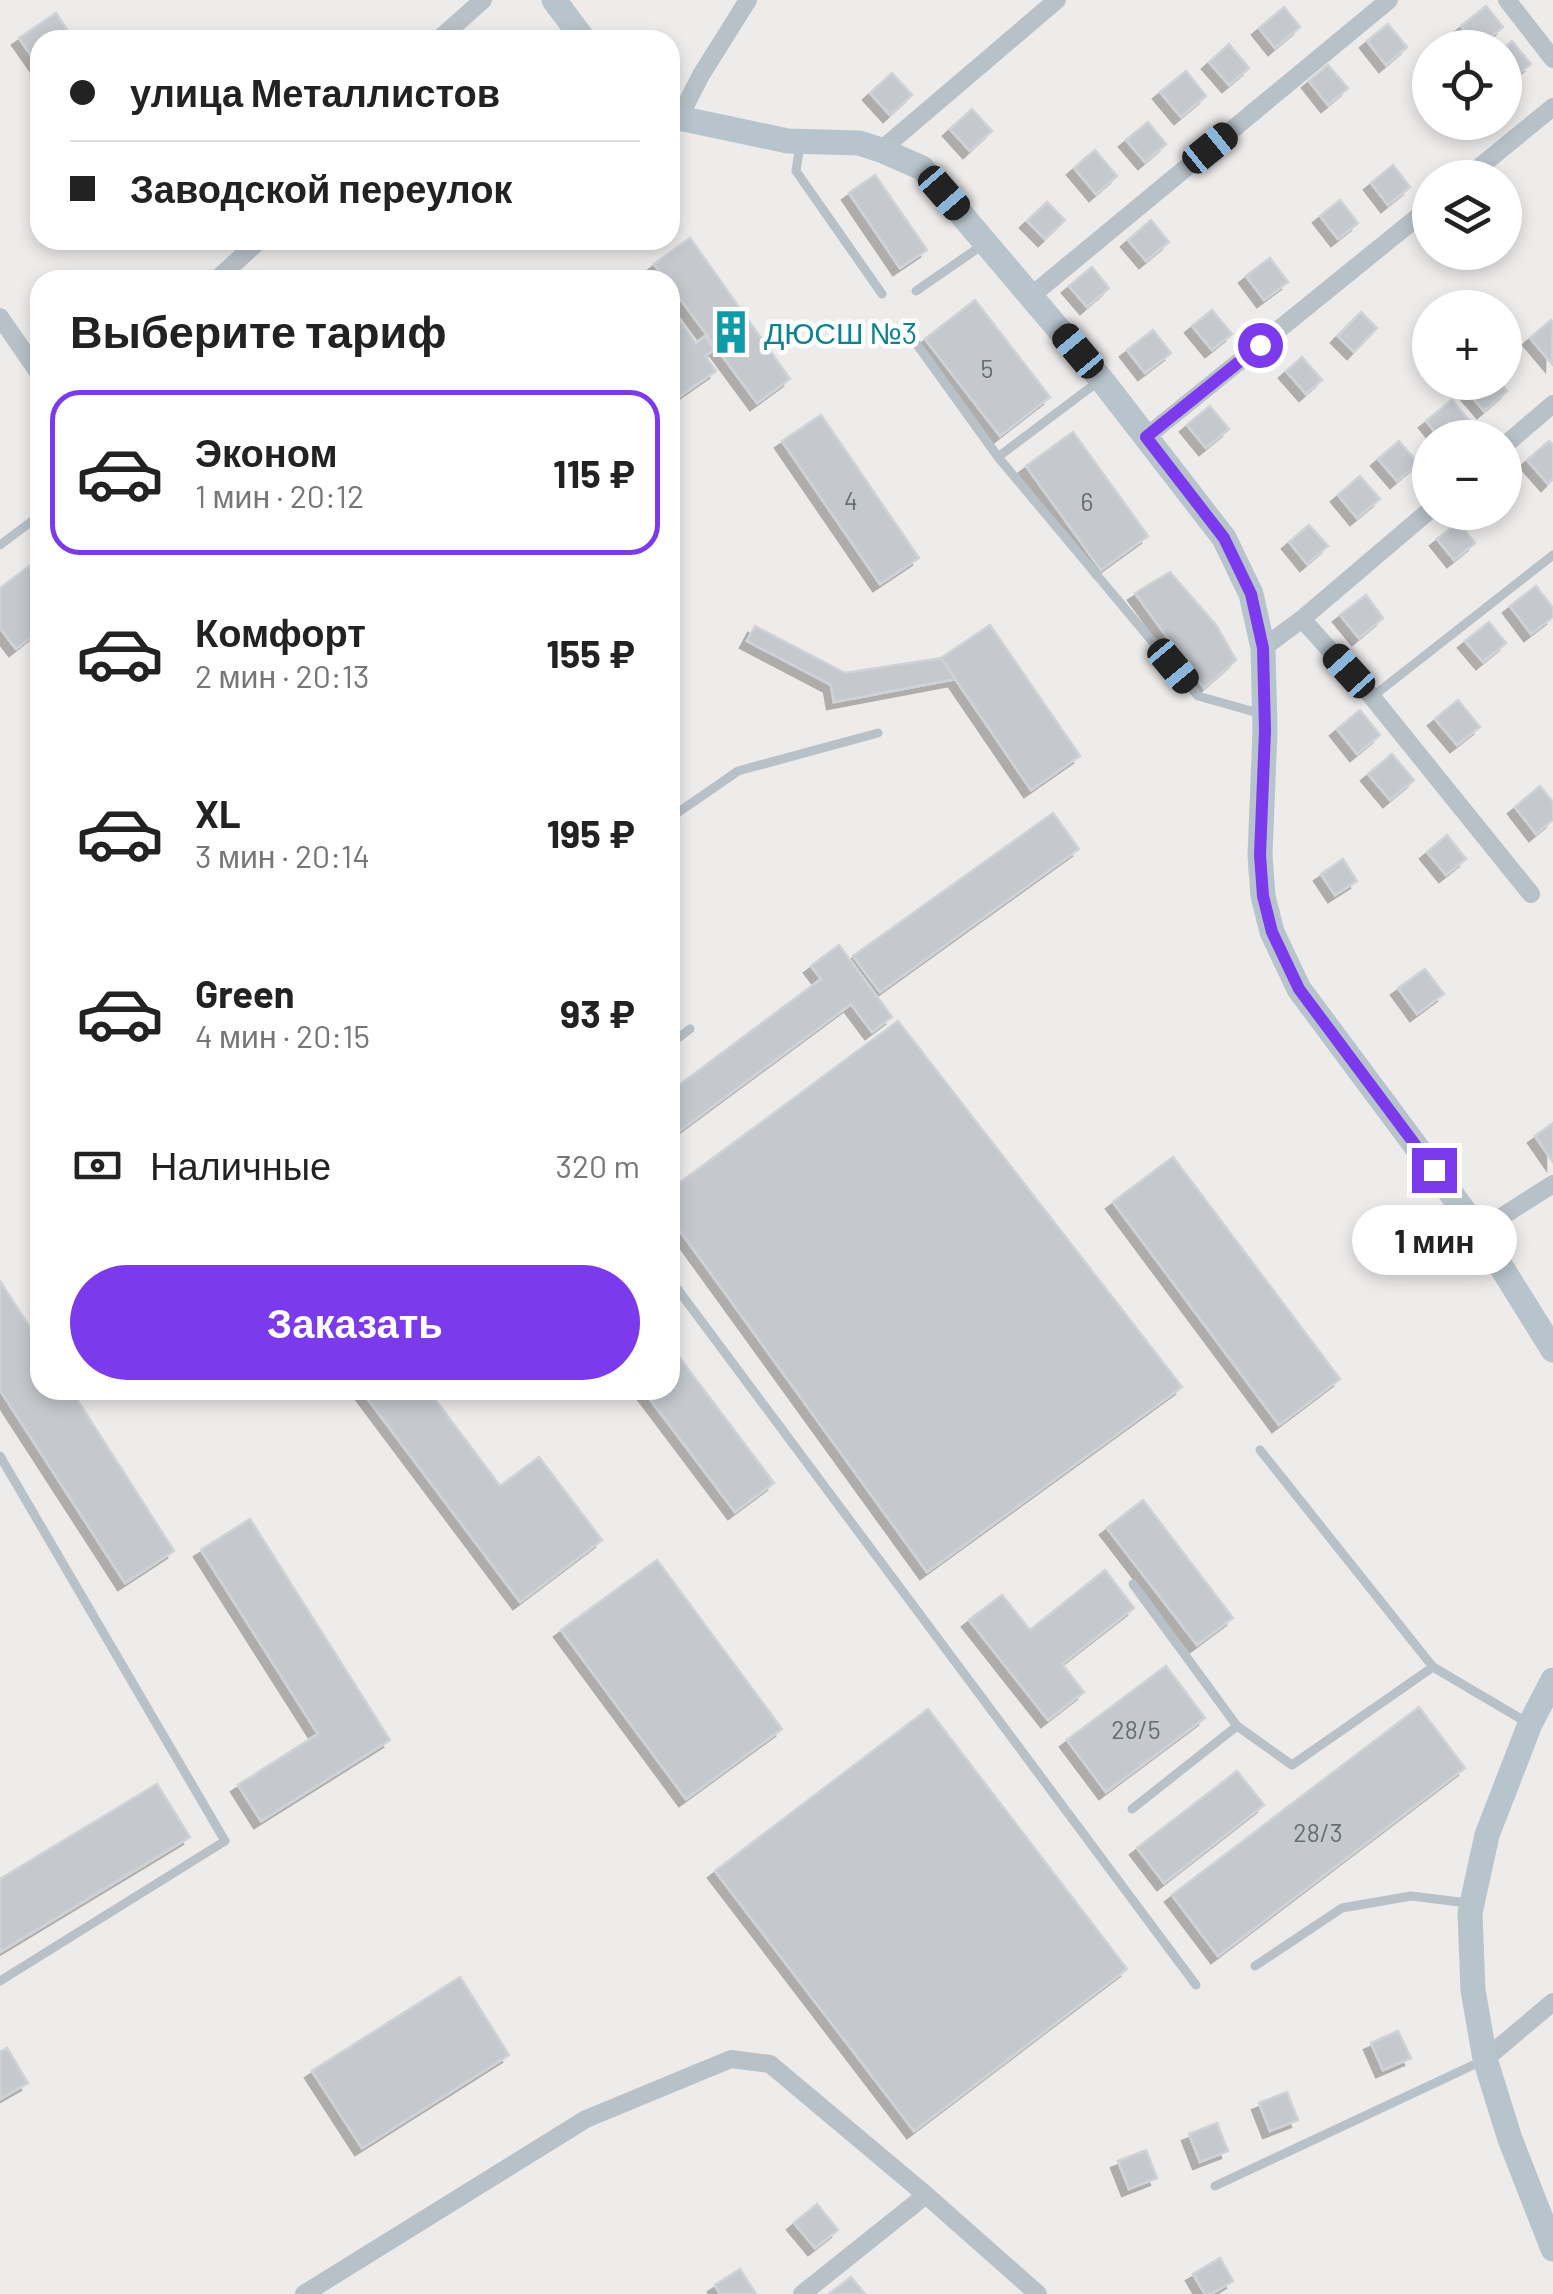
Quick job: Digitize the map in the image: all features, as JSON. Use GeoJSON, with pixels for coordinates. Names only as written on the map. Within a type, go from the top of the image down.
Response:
{"type":"FeatureCollection","features":[{"type":"Feature","properties":{"kind":"main road"},"geometry":{"type":"LineString","coordinates":[[554,0],[576,30]]}},
{"type":"Feature","properties":{"kind":"main road"},"geometry":{"type":"LineString","coordinates":[[680,117],[788,141],[860,144],[922,168],[1101,379],[1224,538],[1251,594],[1263,648],[1260,855],[1263,896],[1272,932],[1299,989],[1479,1231],[1553,1350]]}},
{"type":"Feature","properties":{"kind":"main road"},"geometry":{"type":"LineString","coordinates":[[1553,1680],[1530,1724],[1487,1835],[1470,1913],[1472,1990],[1486,2059],[1510,2139],[1553,2249]]}},
{"type":"Feature","properties":{"kind":"street"},"geometry":{"type":"LineString","coordinates":[[449,30],[483,0]]}},
{"type":"Feature","properties":{"kind":"street"},"geometry":{"type":"LineString","coordinates":[[680,107],[748,0]]}},
{"type":"Feature","properties":{"kind":"street"},"geometry":{"type":"LineString","coordinates":[[881,150],[1057,0]]}},
{"type":"Feature","properties":{"kind":"street"},"geometry":{"type":"LineString","coordinates":[[1031,296],[1390,0]]}},
{"type":"Feature","properties":{"kind":"street"},"geometry":{"type":"LineString","coordinates":[[1506,0],[1553,59]]}},
{"type":"Feature","properties":{"kind":"street"},"geometry":{"type":"LineString","coordinates":[[1488,160],[1553,108]]}},
{"type":"Feature","properties":{"kind":"street"},"geometry":{"type":"LineString","coordinates":[[1146,437],[1412,222]]}},
{"type":"Feature","properties":{"kind":"street"},"geometry":{"type":"LineString","coordinates":[[227,270],[249,250]]}},
{"type":"Feature","properties":{"kind":"street"},"geometry":{"type":"LineString","coordinates":[[0,317],[30,360]]}},
{"type":"Feature","properties":{"kind":"street"},"geometry":{"type":"LineString","coordinates":[[1522,430],[1553,404]]}},
{"type":"Feature","properties":{"kind":"street"},"geometry":{"type":"LineString","coordinates":[[1263,648],[1412,525]]}},
{"type":"Feature","properties":{"kind":"street"},"geometry":{"type":"LineString","coordinates":[[1302,619],[1372,697],[1530,894]]}},
{"type":"Feature","properties":{"kind":"street"},"geometry":{"type":"LineString","coordinates":[[1479,1231],[1553,1184]]}},
{"type":"Feature","properties":{"kind":"street"},"geometry":{"type":"LineString","coordinates":[[1486,2059],[1553,2002]]}},
{"type":"Feature","properties":{"kind":"street"},"geometry":{"type":"LineString","coordinates":[[304,2294],[586,2119],[731,2059],[770,2064],[1038,2294]]}},
{"type":"Feature","properties":{"kind":"street"},"geometry":{"type":"LineString","coordinates":[[802,2294],[926,2195]]}},
{"type":"Feature","properties":{"kind":"lane"},"geometry":{"type":"LineString","coordinates":[[801,142],[796,172],[882,294]]}},
{"type":"Feature","properties":{"kind":"lane"},"geometry":{"type":"LineString","coordinates":[[916,290],[986,242]]}},
{"type":"Feature","properties":{"kind":"lane"},"geometry":{"type":"LineString","coordinates":[[903,325],[998,457],[1198,696],[1265,714]]}},
{"type":"Feature","properties":{"kind":"lane"},"geometry":{"type":"LineString","coordinates":[[998,457],[1101,379]]}},
{"type":"Feature","properties":{"kind":"lane"},"geometry":{"type":"LineString","coordinates":[[0,545],[30,522]]}},
{"type":"Feature","properties":{"kind":"lane"},"geometry":{"type":"LineString","coordinates":[[1372,697],[1553,555]]}},
{"type":"Feature","properties":{"kind":"lane"},"geometry":{"type":"LineString","coordinates":[[680,811],[738,771],[878,732]]}},
{"type":"Feature","properties":{"kind":"lane"},"geometry":{"type":"LineString","coordinates":[[680,1036],[690,1029]]}},
{"type":"Feature","properties":{"kind":"lane"},"geometry":{"type":"LineString","coordinates":[[680,1293],[1196,1985]]}},
{"type":"Feature","properties":{"kind":"lane"},"geometry":{"type":"LineString","coordinates":[[1260,1450],[1433,1667],[1530,1724]]}},
{"type":"Feature","properties":{"kind":"lane"},"geometry":{"type":"LineString","coordinates":[[0,1456],[225,1840],[0,1981]]}},
{"type":"Feature","properties":{"kind":"lane"},"geometry":{"type":"LineString","coordinates":[[1133,1584],[1237,1726],[1292,1765],[1433,1667]]}},
{"type":"Feature","properties":{"kind":"lane"},"geometry":{"type":"LineString","coordinates":[[1132,1809],[1237,1726]]}},
{"type":"Feature","properties":{"kind":"lane"},"geometry":{"type":"LineString","coordinates":[[1255,1966],[1342,1908],[1411,1896],[1472,1903]]}},
{"type":"Feature","properties":{"kind":"lane"},"geometry":{"type":"LineString","coordinates":[[1215,2186],[1486,2059]]}},
{"type":"Feature","properties":{"kind":"building"},"geometry":{"type":"Polygon","coordinates":[[[1486,6],[1503,27],[1464,30],[1461,26],[1486,6]]]}},
{"type":"Feature","properties":{"kind":"building"},"geometry":{"type":"Polygon","coordinates":[[[1284,7],[1300,27],[1275,48],[1259,28],[1284,7]]]}},
{"type":"Feature","properties":{"kind":"building"},"geometry":{"type":"Polygon","coordinates":[[[56,13],[67,30],[31,30],[56,13]]]}},
{"type":"Feature","properties":{"kind":"building"},"geometry":{"type":"Polygon","coordinates":[[[1388,24],[1407,47],[1386,65],[1367,41],[1388,24]]]}},
{"type":"Feature","properties":{"kind":"building"},"geometry":{"type":"Polygon","coordinates":[[[30,31],[30,54],[19,38],[30,31]]]}},
{"type":"Feature","properties":{"kind":"building"},"geometry":{"type":"Polygon","coordinates":[[[1229,44],[1249,68],[1229,85],[1209,62],[1229,44]]]}},
{"type":"Feature","properties":{"kind":"building"},"geometry":{"type":"Polygon","coordinates":[[[1522,53],[1531,64],[1522,71],[1522,53]]]}},
{"type":"Feature","properties":{"kind":"building"},"geometry":{"type":"Polygon","coordinates":[[[1328,65],[1348,88],[1328,105],[1309,81],[1328,65]]]}},
{"type":"Feature","properties":{"kind":"building"},"geometry":{"type":"Polygon","coordinates":[[[1186,71],[1206,96],[1181,117],[1160,92],[1186,71]]]}},
{"type":"Feature","properties":{"kind":"building"},"geometry":{"type":"Polygon","coordinates":[[[892,73],[912,95],[890,115],[870,93],[892,73]]]}},
{"type":"Feature","properties":{"kind":"building"},"geometry":{"type":"Polygon","coordinates":[[[972,109],[992,131],[970,151],[950,129],[972,109]]]}},
{"type":"Feature","properties":{"kind":"building"},"geometry":{"type":"Polygon","coordinates":[[[1148,122],[1166,144],[1145,162],[1126,140],[1148,122]]]}},
{"type":"Feature","properties":{"kind":"building"},"geometry":{"type":"Polygon","coordinates":[[[1095,150],[1117,176],[1096,194],[1074,168],[1095,150]]]}},
{"type":"Feature","properties":{"kind":"building"},"geometry":{"type":"Polygon","coordinates":[[[1393,165],[1410,187],[1388,205],[1371,183],[1393,165]]]}},
{"type":"Feature","properties":{"kind":"building"},"geometry":{"type":"Polygon","coordinates":[[[875,175],[927,250],[900,268],[849,193],[875,175]]]}},
{"type":"Feature","properties":{"kind":"building"},"geometry":{"type":"Polygon","coordinates":[[[1340,200],[1358,223],[1338,239],[1320,216],[1340,200]]]}},
{"type":"Feature","properties":{"kind":"building"},"geometry":{"type":"Polygon","coordinates":[[[1047,202],[1065,220],[1045,239],[1027,221],[1047,202]]]}},
{"type":"Feature","properties":{"kind":"building"},"geometry":{"type":"Polygon","coordinates":[[[1151,220],[1169,242],[1146,261],[1128,240],[1151,220]]]}},
{"type":"Feature","properties":{"kind":"building","name":"ДЮСШ №3"},"geometry":{"type":"Polygon","coordinates":[[[690,238],[790,379],[757,403],[680,299],[680,270],[658,270],[654,264],[673,250],[680,250],[680,245],[690,238]]]}},
{"type":"Feature","properties":{"kind":"building"},"geometry":{"type":"Polygon","coordinates":[[[1270,258],[1288,282],[1264,300],[1246,276],[1270,258]]]}},
{"type":"Feature","properties":{"kind":"building"},"geometry":{"type":"Polygon","coordinates":[[[1092,267],[1109,288],[1087,307],[1069,286],[1092,267]]]}},
{"type":"Feature","properties":{"kind":"building"},"geometry":{"type":"Polygon","coordinates":[[[975,300],[1050,397],[1000,436],[925,339],[975,300]]]}},
{"type":"Feature","properties":{"kind":"building"},"geometry":{"type":"Polygon","coordinates":[[[1212,310],[1232,334],[1212,350],[1192,326],[1212,310]]]}},
{"type":"Feature","properties":{"kind":"building"},"geometry":{"type":"Polygon","coordinates":[[[1361,312],[1377,328],[1354,352],[1338,336],[1361,312]]]}},
{"type":"Feature","properties":{"kind":"building","name":"ДЮСШ №3"},"geometry":{"type":"Polygon","coordinates":[[[680,320],[696,343],[705,336],[714,350],[705,356],[716,371],[680,396],[680,320]]]}},
{"type":"Feature","properties":{"kind":"building"},"geometry":{"type":"Polygon","coordinates":[[[1551,320],[1553,323],[1552,364],[1530,338],[1551,320]]]}},
{"type":"Feature","properties":{"kind":"building"},"geometry":{"type":"Polygon","coordinates":[[[1153,330],[1171,353],[1145,373],[1127,350],[1153,330]]]}},
{"type":"Feature","properties":{"kind":"building"},"geometry":{"type":"Polygon","coordinates":[[[1302,357],[1322,380],[1306,394],[1286,371],[1302,357]]]}},
{"type":"Feature","properties":{"kind":"building"},"geometry":{"type":"Polygon","coordinates":[[[1452,400],[1469,420],[1427,420],[1452,400]]]}},
{"type":"Feature","properties":{"kind":"building"},"geometry":{"type":"Polygon","coordinates":[[[1475,400],[1497,400],[1484,411],[1475,400]]]}},
{"type":"Feature","properties":{"kind":"building"},"geometry":{"type":"Polygon","coordinates":[[[1210,406],[1229,429],[1206,448],[1187,425],[1210,406]]]}},
{"type":"Feature","properties":{"kind":"building"},"geometry":{"type":"Polygon","coordinates":[[[821,415],[919,558],[880,584],[782,441],[821,415]]]}},
{"type":"Feature","properties":{"kind":"building"},"geometry":{"type":"Polygon","coordinates":[[[1073,432],[1148,536],[1101,570],[1026,466],[1073,432]]]}},
{"type":"Feature","properties":{"kind":"building"},"geometry":{"type":"Polygon","coordinates":[[[1399,441],[1412,456],[1412,468],[1397,481],[1378,459],[1399,441]]]}},
{"type":"Feature","properties":{"kind":"building"},"geometry":{"type":"Polygon","coordinates":[[[1549,441],[1553,445],[1553,479],[1548,484],[1527,460],[1549,441]]]}},
{"type":"Feature","properties":{"kind":"building"},"geometry":{"type":"Polygon","coordinates":[[[1360,476],[1380,499],[1357,518],[1338,495],[1360,476]]]}},
{"type":"Feature","properties":{"kind":"building"},"geometry":{"type":"Polygon","coordinates":[[[1309,525],[1328,546],[1307,564],[1289,542],[1309,525]]]}},
{"type":"Feature","properties":{"kind":"building"},"geometry":{"type":"Polygon","coordinates":[[[1448,530],[1464,530],[1475,543],[1454,560],[1437,539],[1448,530]]]}},
{"type":"Feature","properties":{"kind":"building"},"geometry":{"type":"Polygon","coordinates":[[[30,566],[30,638],[16,649],[0,628],[0,588],[30,566]]]}},
{"type":"Feature","properties":{"kind":"building"},"geometry":{"type":"Polygon","coordinates":[[[1170,572],[1216,625],[1236,660],[1204,688],[1135,593],[1170,572]]]}},
{"type":"Feature","properties":{"kind":"building"},"geometry":{"type":"Polygon","coordinates":[[[1536,586],[1553,608],[1553,617],[1531,634],[1510,606],[1536,586]]]}},
{"type":"Feature","properties":{"kind":"building"},"geometry":{"type":"Polygon","coordinates":[[[1366,595],[1383,618],[1359,638],[1340,615],[1366,595]]]}},
{"type":"Feature","properties":{"kind":"building"},"geometry":{"type":"Polygon","coordinates":[[[1489,622],[1506,643],[1483,662],[1465,641],[1489,622]]]}},
{"type":"Feature","properties":{"kind":"building"},"geometry":{"type":"Polygon","coordinates":[[[990,625],[1080,756],[1031,790],[941,658],[990,625]]]}},
{"type":"Feature","properties":{"kind":"building"},"geometry":{"type":"Polygon","coordinates":[[[755,626],[845,673],[941,658],[955,679],[834,702],[831,685],[747,641],[755,626]]]}},
{"type":"Feature","properties":{"kind":"building"},"geometry":{"type":"Polygon","coordinates":[[[1458,700],[1480,727],[1457,745],[1435,719],[1458,700]]]}},
{"type":"Feature","properties":{"kind":"building"},"geometry":{"type":"Polygon","coordinates":[[[1360,710],[1380,735],[1357,754],[1337,729],[1360,710]]]}},
{"type":"Feature","properties":{"kind":"building"},"geometry":{"type":"Polygon","coordinates":[[[1392,754],[1414,780],[1390,800],[1368,774],[1392,754]]]}},
{"type":"Feature","properties":{"kind":"building"},"geometry":{"type":"Polygon","coordinates":[[[1540,786],[1553,802],[1553,820],[1536,834],[1515,807],[1540,786]]]}},
{"type":"Feature","properties":{"kind":"building"},"geometry":{"type":"Polygon","coordinates":[[[1053,813],[1079,849],[880,992],[853,956],[1053,813]]]}},
{"type":"Feature","properties":{"kind":"building"},"geometry":{"type":"Polygon","coordinates":[[[1447,835],[1466,859],[1446,875],[1427,852],[1447,835]]]}},
{"type":"Feature","properties":{"kind":"building"},"geometry":{"type":"Polygon","coordinates":[[[1343,859],[1357,881],[1335,895],[1321,874],[1343,859]]]}},
{"type":"Feature","properties":{"kind":"building"},"geometry":{"type":"Polygon","coordinates":[[[839,945],[892,1017],[872,1032],[851,1004],[680,1131],[680,1085],[821,979],[811,966],[839,945]]]}},
{"type":"Feature","properties":{"kind":"building"},"geometry":{"type":"Polygon","coordinates":[[[1425,969],[1444,994],[1417,1014],[1398,988],[1425,969]]]}},
{"type":"Feature","properties":{"kind":"building"},"geometry":{"type":"Polygon","coordinates":[[[898,1021],[1182,1387],[927,1572],[680,1231],[680,1183],[898,1021]]]}},
{"type":"Feature","properties":{"kind":"building"},"geometry":{"type":"Polygon","coordinates":[[[1553,1123],[1553,1162],[1535,1136],[1553,1123]]]}},
{"type":"Feature","properties":{"kind":"building"},"geometry":{"type":"Polygon","coordinates":[[[1173,1157],[1340,1379],[1279,1425],[1113,1202],[1173,1157]]]}},
{"type":"Feature","properties":{"kind":"building"},"geometry":{"type":"Polygon","coordinates":[[[0,1281],[30,1328],[30,1400],[77,1400],[174,1551],[125,1583],[0,1390],[0,1281]]]}},
{"type":"Feature","properties":{"kind":"building"},"geometry":{"type":"Polygon","coordinates":[[[680,1358],[774,1483],[735,1512],[651,1400],[680,1400],[680,1358]]]}},
{"type":"Feature","properties":{"kind":"building"},"geometry":{"type":"Polygon","coordinates":[[[368,1400],[436,1400],[500,1486],[539,1457],[602,1540],[520,1602],[368,1400]]]}},
{"type":"Feature","properties":{"kind":"building"},"geometry":{"type":"Polygon","coordinates":[[[1143,1500],[1233,1618],[1197,1645],[1107,1528],[1143,1500]]]}},
{"type":"Feature","properties":{"kind":"building"},"geometry":{"type":"Polygon","coordinates":[[[250,1519],[390,1740],[261,1821],[238,1785],[318,1734],[201,1550],[250,1519]]]}},
{"type":"Feature","properties":{"kind":"building"},"geometry":{"type":"Polygon","coordinates":[[[657,1560],[782,1729],[686,1799],[561,1630],[657,1560]]]}},
{"type":"Feature","properties":{"kind":"building"},"geometry":{"type":"Polygon","coordinates":[[[1105,1570],[1134,1608],[1062,1664],[1084,1692],[1048,1720],[969,1620],[1002,1595],[1030,1630],[1105,1570]]]}},
{"type":"Feature","properties":{"kind":"building"},"geometry":{"type":"Polygon","coordinates":[[[1166,1666],[1205,1718],[1106,1792],[1067,1740],[1166,1666]]]}},
{"type":"Feature","properties":{"kind":"building"},"geometry":{"type":"Polygon","coordinates":[[[1419,1707],[1465,1768],[1218,1956],[1172,1895],[1419,1707]]]}},
{"type":"Feature","properties":{"kind":"building"},"geometry":{"type":"Polygon","coordinates":[[[928,1709],[1127,1969],[914,2131],[715,1871],[928,1709]]]}},
{"type":"Feature","properties":{"kind":"building"},"geometry":{"type":"Polygon","coordinates":[[[1237,1771],[1264,1805],[1164,1883],[1137,1848],[1237,1771]]]}},
{"type":"Feature","properties":{"kind":"building"},"geometry":{"type":"Polygon","coordinates":[[[157,1784],[190,1837],[0,1952],[0,1879],[157,1784]]]}},
{"type":"Feature","properties":{"kind":"building"},"geometry":{"type":"Polygon","coordinates":[[[460,1977],[509,2055],[362,2148],[312,2071],[460,1977]]]}},
{"type":"Feature","properties":{"kind":"building"},"geometry":{"type":"Polygon","coordinates":[[[1398,2031],[1411,2058],[1383,2070],[1371,2043],[1398,2031]]]}},
{"type":"Feature","properties":{"kind":"building"},"geometry":{"type":"Polygon","coordinates":[[[7,2048],[28,2083],[0,2099],[0,2052],[7,2048]]]}},
{"type":"Feature","properties":{"kind":"building"},"geometry":{"type":"Polygon","coordinates":[[[1287,2092],[1298,2120],[1270,2131],[1259,2103],[1287,2092]]]}},
{"type":"Feature","properties":{"kind":"building"},"geometry":{"type":"Polygon","coordinates":[[[1217,2123],[1228,2151],[1200,2162],[1189,2134],[1217,2123]]]}},
{"type":"Feature","properties":{"kind":"building"},"geometry":{"type":"Polygon","coordinates":[[[1146,2150],[1157,2178],[1129,2189],[1118,2161],[1146,2150]]]}},
{"type":"Feature","properties":{"kind":"building"},"geometry":{"type":"Polygon","coordinates":[[[817,2204],[838,2230],[815,2248],[794,2223],[817,2204]]]}},
{"type":"Feature","properties":{"kind":"building"},"geometry":{"type":"Polygon","coordinates":[[[1220,2258],[1233,2281],[1205,2294],[1193,2274],[1220,2258]]]}},
{"type":"Feature","properties":{"kind":"building"},"geometry":{"type":"Polygon","coordinates":[[[740,2269],[756,2294],[720,2294],[715,2285],[740,2269]]]}},
{"type":"Feature","properties":{"kind":"building"},"geometry":{"type":"Polygon","coordinates":[[[851,2277],[865,2294],[829,2294],[851,2277]]]}},
{"type":"Feature","properties":{"kind":"place","name":"ДЮСШ №3"},"geometry":{"type":"Point","coordinates":[731,332]}},
{"type":"Feature","properties":{"kind":"route"},"geometry":{"type":"LineString","coordinates":[[1260,345],[1146,437],[1224,538],[1251,594],[1263,648],[1265,731],[1260,855],[1263,896],[1272,932],[1299,989],[1434,1170]]}}]}
